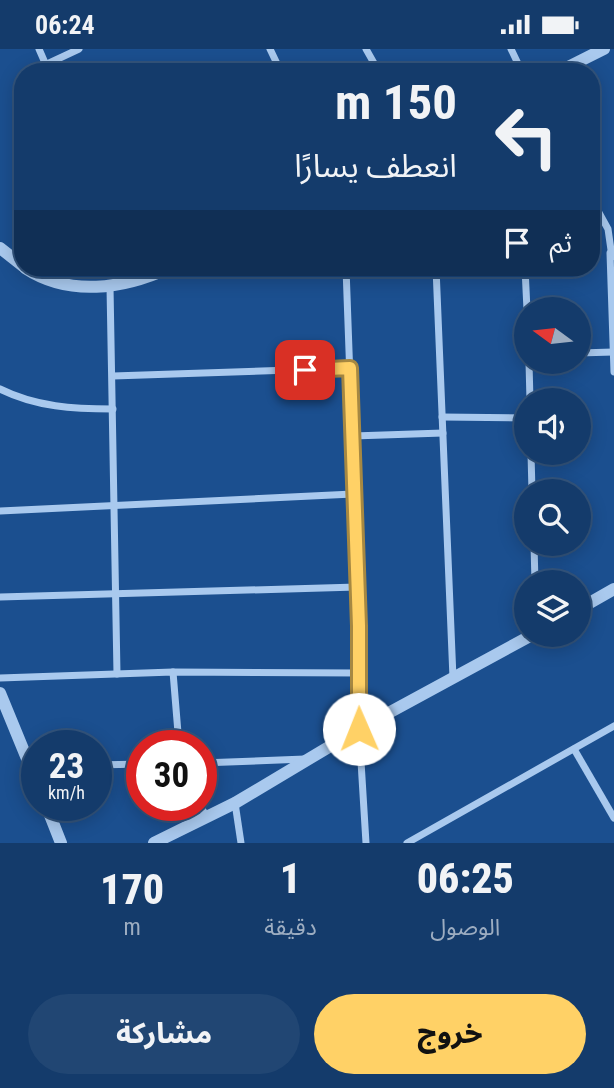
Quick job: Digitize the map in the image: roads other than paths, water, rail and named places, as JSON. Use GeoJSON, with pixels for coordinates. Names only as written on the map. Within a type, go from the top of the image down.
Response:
{"type":"FeatureCollection","features":[{"type":"Feature","properties":{"kind":"street"},"geometry":{"type":"LineString","coordinates":[[56,63],[79,49]]}},
{"type":"Feature","properties":{"kind":"street"},"geometry":{"type":"LineString","coordinates":[[576,63],[604,49]]}},
{"type":"Feature","properties":{"kind":"street"},"geometry":{"type":"LineString","coordinates":[[600,214],[608,229],[612,257],[614,372]]}},
{"type":"Feature","properties":{"kind":"street"},"geometry":{"type":"LineString","coordinates":[[45,277],[56,282],[89,288],[138,282],[148,277]]}},
{"type":"Feature","properties":{"kind":"street"},"geometry":{"type":"LineString","coordinates":[[346,277],[353,436],[359,729],[366,843]]}},
{"type":"Feature","properties":{"kind":"street"},"geometry":{"type":"LineString","coordinates":[[436,277],[453,678]]}},
{"type":"Feature","properties":{"kind":"street"},"geometry":{"type":"LineString","coordinates":[[525,277],[526,297]]}},
{"type":"Feature","properties":{"kind":"street"},"geometry":{"type":"LineString","coordinates":[[110,287],[117,674]]}},
{"type":"Feature","properties":{"kind":"street"},"geometry":{"type":"LineString","coordinates":[[592,353],[613,352]]}},
{"type":"Feature","properties":{"kind":"street"},"geometry":{"type":"LineString","coordinates":[[113,376],[350,368]]}},
{"type":"Feature","properties":{"kind":"street"},"geometry":{"type":"LineString","coordinates":[[0,389],[11,395],[62,407],[113,409]]}},
{"type":"Feature","properties":{"kind":"street"},"geometry":{"type":"LineString","coordinates":[[442,417],[514,418]]}},
{"type":"Feature","properties":{"kind":"street"},"geometry":{"type":"LineString","coordinates":[[353,436],[443,433]]}},
{"type":"Feature","properties":{"kind":"street"},"geometry":{"type":"LineString","coordinates":[[0,511],[354,494]]}},
{"type":"Feature","properties":{"kind":"street"},"geometry":{"type":"LineString","coordinates":[[0,597],[357,587]]}},
{"type":"Feature","properties":{"kind":"street"},"geometry":{"type":"LineString","coordinates":[[591,602],[614,589]]}},
{"type":"Feature","properties":{"kind":"street"},"geometry":{"type":"LineString","coordinates":[[217,812],[359,729],[514,645]]}},
{"type":"Feature","properties":{"kind":"street"},"geometry":{"type":"LineString","coordinates":[[0,678],[173,672],[359,673]]}},
{"type":"Feature","properties":{"kind":"street"},"geometry":{"type":"LineString","coordinates":[[173,672],[178,730]]}},
{"type":"Feature","properties":{"kind":"street"},"geometry":{"type":"LineString","coordinates":[[0,693],[21,739]]}},
{"type":"Feature","properties":{"kind":"street"},"geometry":{"type":"LineString","coordinates":[[407,843],[614,726]]}},
{"type":"Feature","properties":{"kind":"street"},"geometry":{"type":"LineString","coordinates":[[574,749],[614,818]]}},
{"type":"Feature","properties":{"kind":"street"},"geometry":{"type":"LineString","coordinates":[[217,762],[309,759]]}},
{"type":"Feature","properties":{"kind":"street"},"geometry":{"type":"LineString","coordinates":[[234,803],[241,843]]}},
{"type":"Feature","properties":{"kind":"street"},"geometry":{"type":"LineString","coordinates":[[52,821],[61,843]]}},
{"type":"Feature","properties":{"kind":"street"},"geometry":{"type":"LineString","coordinates":[[154,843],[201,821]]}}]}
